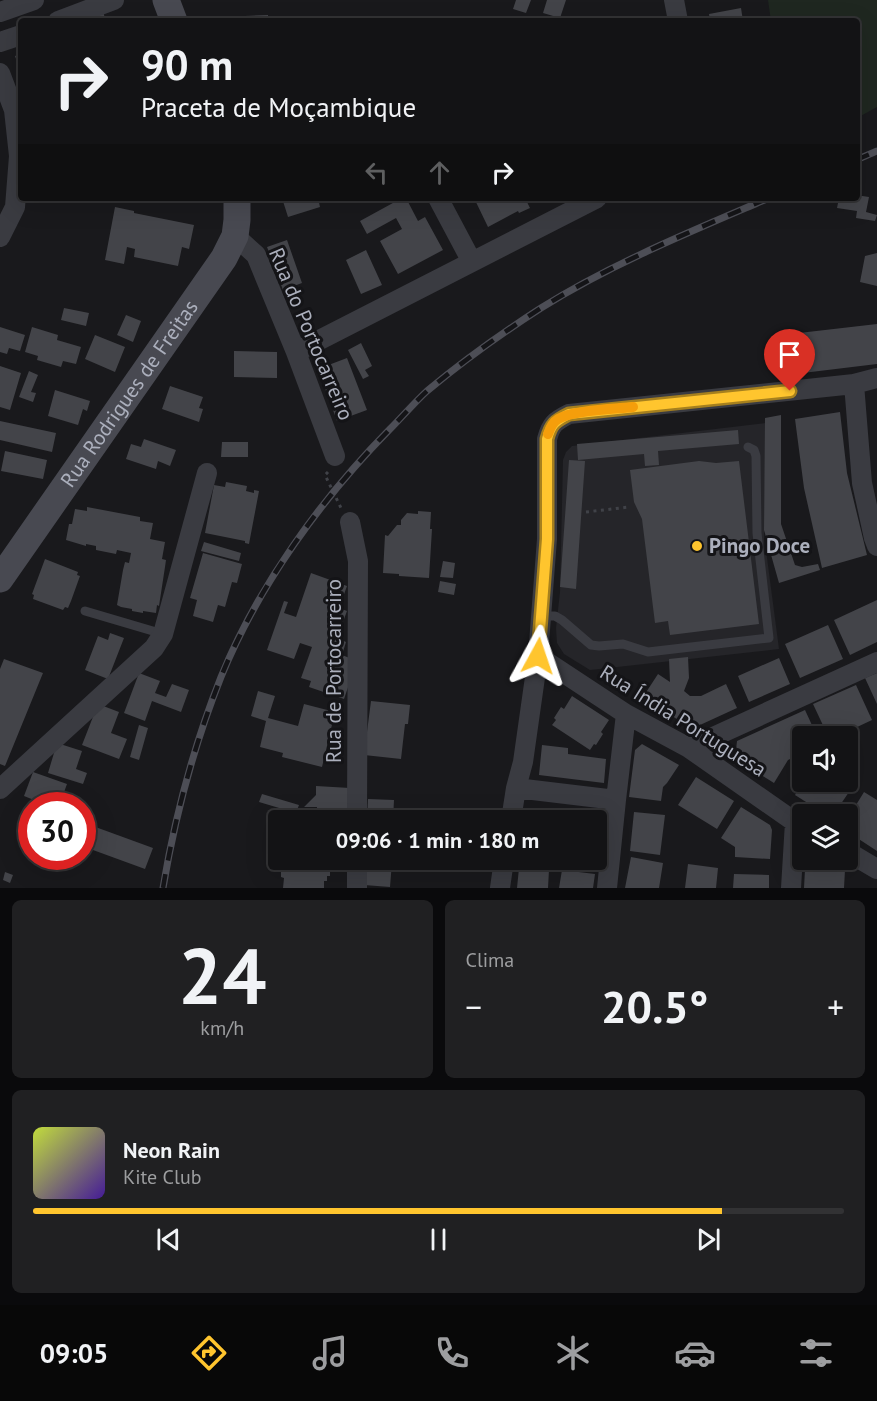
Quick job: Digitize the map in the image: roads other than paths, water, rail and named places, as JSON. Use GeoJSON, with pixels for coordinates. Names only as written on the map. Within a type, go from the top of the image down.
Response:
{"type":"FeatureCollection","features":[{"type":"Feature","properties":{"kind":"main road"},"geometry":{"type":"LineString","coordinates":[[166,0],[173,18]]}},
{"type":"Feature","properties":{"kind":"main road","name":"Rua Rodrigues de Freitas"},"geometry":{"type":"LineString","coordinates":[[0,578],[224,258],[235,236],[237,201]]}},
{"type":"Feature","properties":{"kind":"street"},"geometry":{"type":"LineString","coordinates":[[0,12],[34,0]]}},
{"type":"Feature","properties":{"kind":"street"},"geometry":{"type":"LineString","coordinates":[[66,18],[114,0]]}},
{"type":"Feature","properties":{"kind":"street"},"geometry":{"type":"LineString","coordinates":[[674,0],[677,18]]}},
{"type":"Feature","properties":{"kind":"street"},"geometry":{"type":"LineString","coordinates":[[0,42],[18,36]]}},
{"type":"Feature","properties":{"kind":"street"},"geometry":{"type":"LineString","coordinates":[[0,73],[14,110],[9,141],[18,154]]}},
{"type":"Feature","properties":{"kind":"street"},"geometry":{"type":"LineString","coordinates":[[0,237],[15,207],[18,169]]}},
{"type":"Feature","properties":{"kind":"street"},"geometry":{"type":"LineString","coordinates":[[440,201],[472,262]]}},
{"type":"Feature","properties":{"kind":"street"},"geometry":{"type":"LineString","coordinates":[[296,352],[591,201]]}},
{"type":"Feature","properties":{"kind":"street","name":"Rua do Portocarreiro"},"geometry":{"type":"LineString","coordinates":[[235,236],[256,255],[335,456]]}},
{"type":"Feature","properties":{"kind":"street"},"geometry":{"type":"LineString","coordinates":[[513,810],[523,762],[538,656],[547,539],[547,439],[556,420],[569,414],[854,384],[877,378]]}},
{"type":"Feature","properties":{"kind":"street"},"geometry":{"type":"LineString","coordinates":[[854,384],[869,482],[874,538],[877,546]]}},
{"type":"Feature","properties":{"kind":"street"},"geometry":{"type":"LineString","coordinates":[[0,789],[154,648],[163,634],[207,473]]}},
{"type":"Feature","properties":{"kind":"street","name":"Rua de Portocarreiro"},"geometry":{"type":"LineString","coordinates":[[350,522],[358,561],[357,810]]}},
{"type":"Feature","properties":{"kind":"street","name":"Rua Índia Portuguesa"},"geometry":{"type":"LineString","coordinates":[[538,656],[626,714],[689,748],[792,820]]}},
{"type":"Feature","properties":{"kind":"street"},"geometry":{"type":"LineString","coordinates":[[689,748],[877,662]]}},
{"type":"Feature","properties":{"kind":"street"},"geometry":{"type":"LineString","coordinates":[[607,888],[626,714]]}},
{"type":"Feature","properties":{"kind":"street"},"geometry":{"type":"LineString","coordinates":[[516,788],[616,800]]}},
{"type":"Feature","properties":{"kind":"street"},"geometry":{"type":"LineString","coordinates":[[858,858],[877,869]]}},
{"type":"Feature","properties":{"kind":"street"},"geometry":{"type":"LineString","coordinates":[[357,870],[357,888]]}},
{"type":"Feature","properties":{"kind":"street"},"geometry":{"type":"LineString","coordinates":[[500,888],[503,870]]}},
{"type":"Feature","properties":{"kind":"street"},"geometry":{"type":"LineString","coordinates":[[791,888],[793,870]]}},
{"type":"Feature","properties":{"kind":"lane"},"geometry":{"type":"LineString","coordinates":[[541,616],[555,616],[562,620],[591,645],[623,644],[648,652],[769,638],[757,533],[756,456],[754,450],[748,447]]}},
{"type":"Feature","properties":{"kind":"lane"},"geometry":{"type":"LineString","coordinates":[[85,611],[163,634]]}},
{"type":"Feature","properties":{"kind":"railway"},"geometry":{"type":"LineString","coordinates":[[860,158],[877,151]]}},
{"type":"Feature","properties":{"kind":"railway"},"geometry":{"type":"LineString","coordinates":[[163,888],[173,834],[194,755],[211,703],[236,643],[253,610],[294,545],[316,514],[364,456],[427,391],[483,348],[541,308],[624,262],[762,201]]}},
{"type":"Feature","properties":{"kind":"place","name":"Pingo Doce"},"geometry":{"type":"Point","coordinates":[697,546]}}]}
